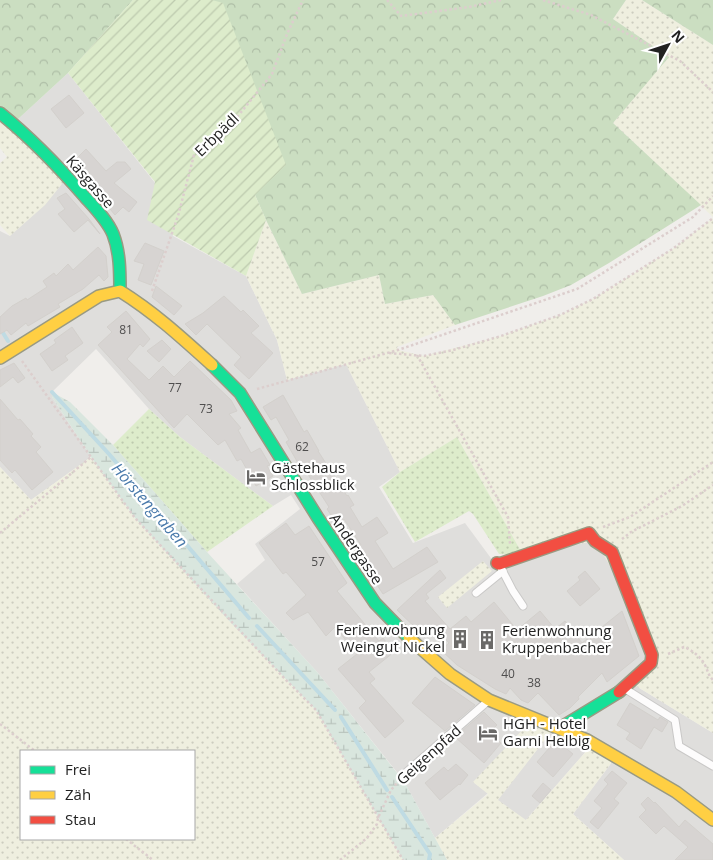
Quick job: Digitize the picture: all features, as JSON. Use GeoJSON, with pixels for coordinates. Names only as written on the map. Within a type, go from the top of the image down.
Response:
{"type":"FeatureCollection","features":[{"type":"Feature","properties":{"kind":"street","name":"Käsgasse"},"geometry":{"type":"LineString","coordinates":[[0,113],[20,128],[53,162],[100,214],[112,231],[118,249],[120,290]]}},
{"type":"Feature","properties":{"kind":"street"},"geometry":{"type":"LineString","coordinates":[[0,358],[99,296],[120,290]]}},
{"type":"Feature","properties":{"kind":"street","name":"Andergasse"},"geometry":{"type":"LineString","coordinates":[[120,290],[161,319],[220,372],[240,393],[318,518],[375,603],[405,635],[450,674],[489,700],[560,728],[615,755],[676,792],[713,820]]}},
{"type":"Feature","properties":{"kind":"street"},"geometry":{"type":"LineString","coordinates":[[502,565],[589,533],[595,541],[612,552],[652,655],[651,663],[624,689],[560,728]]}},
{"type":"Feature","properties":{"kind":"lane"},"geometry":{"type":"LineString","coordinates":[[476,593],[502,565],[512,591],[523,606]]}},
{"type":"Feature","properties":{"kind":"lane"},"geometry":{"type":"LineString","coordinates":[[624,689],[675,720],[679,746],[713,766]]}},
{"type":"Feature","properties":{"kind":"lane","name":"Geigenpfad"},"geometry":{"type":"LineString","coordinates":[[402,776],[489,700]]}},
{"type":"Feature","properties":{"kind":"path","name":"Erbpädl"},"geometry":{"type":"LineString","coordinates":[[155,281],[178,216],[194,155],[238,116],[272,74],[287,34],[303,0]]}},
{"type":"Feature","properties":{"kind":"path"},"geometry":{"type":"LineString","coordinates":[[387,0],[401,16],[469,7],[501,0]]}},
{"type":"Feature","properties":{"kind":"path"},"geometry":{"type":"LineString","coordinates":[[543,0],[591,15],[680,61],[713,92]]}},
{"type":"Feature","properties":{"kind":"path"},"geometry":{"type":"LineString","coordinates":[[240,393],[387,353],[577,289],[693,217],[713,196]]}},
{"type":"Feature","properties":{"kind":"path"},"geometry":{"type":"LineString","coordinates":[[387,353],[424,356],[453,350],[501,336],[560,315],[593,299],[666,253],[713,218]]}},
{"type":"Feature","properties":{"kind":"path"},"geometry":{"type":"LineString","coordinates":[[13,349],[135,518],[284,679],[316,710],[403,860]]}},
{"type":"Feature","properties":{"kind":"path"},"geometry":{"type":"LineString","coordinates":[[417,355],[508,517],[511,556],[502,565]]}},
{"type":"Feature","properties":{"kind":"path"},"geometry":{"type":"LineString","coordinates":[[0,533],[91,457]]}},
{"type":"Feature","properties":{"kind":"path"},"geometry":{"type":"LineString","coordinates":[[589,533],[630,517],[713,462]]}},
{"type":"Feature","properties":{"kind":"path"},"geometry":{"type":"LineString","coordinates":[[631,532],[682,506],[713,485]]}},
{"type":"Feature","properties":{"kind":"path"},"geometry":{"type":"LineString","coordinates":[[651,663],[684,647],[692,650],[705,663],[709,676],[713,680]]}},
{"type":"Feature","properties":{"kind":"path"},"geometry":{"type":"LineString","coordinates":[[0,724],[35,750]]}},
{"type":"Feature","properties":{"kind":"path","name":"Geigenpfad"},"geometry":{"type":"LineString","coordinates":[[340,860],[367,838],[377,824],[391,790],[402,776]]}},
{"type":"Feature","properties":{"kind":"path"},"geometry":{"type":"LineString","coordinates":[[127,840],[154,860]]}},
{"type":"Feature","properties":{"kind":"shaded area"},"geometry":{"type":"Polygon","coordinates":[[[68,73],[155,183],[173,236],[246,276],[277,340],[287,380],[346,364],[400,472],[379,487],[413,543],[465,523],[496,565],[589,533],[612,552],[652,655],[636,686],[713,733],[713,860],[624,860],[573,814],[612,762],[589,748],[525,821],[497,800],[551,732],[473,782],[488,793],[435,838],[405,783],[396,771],[318,673],[237,584],[265,560],[255,544],[300,509],[291,495],[273,506],[180,437],[149,409],[96,349],[52,392],[52,397],[91,457],[31,500],[0,467],[0,231],[10,236],[17,120],[68,73]]]}},
{"type":"Feature","properties":{"kind":"green space"},"geometry":{"type":"Polygon","coordinates":[[[0,0],[133,0],[68,73],[17,120],[0,108],[0,0]]]}},
{"type":"Feature","properties":{"kind":"green space"},"geometry":{"type":"Polygon","coordinates":[[[133,0],[212,0],[223,3],[286,165],[255,195],[266,220],[246,276],[147,220],[155,182],[68,73],[133,0]]]}},
{"type":"Feature","properties":{"kind":"green space"},"geometry":{"type":"Polygon","coordinates":[[[212,0],[626,0],[613,19],[669,57],[613,123],[701,205],[571,285],[455,325],[433,295],[385,304],[379,275],[302,294],[255,195],[212,0]]]}},
{"type":"Feature","properties":{"kind":"green space"},"geometry":{"type":"Polygon","coordinates":[[[626,0],[642,0],[713,45],[713,217],[613,123],[668,57],[613,19],[626,0]]]}},
{"type":"Feature","properties":{"kind":"green space"},"geometry":{"type":"Polygon","coordinates":[[[642,0],[713,0],[713,45],[642,0]]]}},
{"type":"Feature","properties":{"kind":"green space"},"geometry":{"type":"Polygon","coordinates":[[[0,117],[66,179],[45,205],[10,236],[0,225],[0,163],[7,157],[0,148],[0,117]]]}},
{"type":"Feature","properties":{"kind":"green space"},"geometry":{"type":"Polygon","coordinates":[[[713,218],[713,733],[636,686],[651,663],[634,605],[595,541],[523,555],[457,437],[400,472],[346,364],[287,380],[277,340],[246,276],[266,220],[302,294],[379,275],[385,304],[433,295],[455,325],[397,347],[398,350],[424,356],[501,336],[560,315],[593,299],[674,248],[713,218]]]}},
{"type":"Feature","properties":{"kind":"green space"},"geometry":{"type":"Polygon","coordinates":[[[52,392],[70,402],[113,445],[207,552],[318,673],[405,783],[447,860],[403,860],[316,710],[233,625],[135,518],[91,457],[52,397],[52,392]]]}},
{"type":"Feature","properties":{"kind":"green space"},"geometry":{"type":"Polygon","coordinates":[[[149,409],[180,437],[273,506],[207,552],[113,445],[149,409]]]}},
{"type":"Feature","properties":{"kind":"green space"},"geometry":{"type":"Polygon","coordinates":[[[457,437],[523,555],[499,554],[473,514],[469,511],[415,542],[382,487],[400,472],[457,437]]]}},
{"type":"Feature","properties":{"kind":"green space"},"geometry":{"type":"Polygon","coordinates":[[[91,457],[135,518],[233,625],[316,710],[403,860],[0,860],[0,467],[31,500],[91,457]]]}},
{"type":"Feature","properties":{"kind":"green space"},"geometry":{"type":"Polygon","coordinates":[[[483,561],[492,571],[447,608],[438,597],[483,561]]]}},
{"type":"Feature","properties":{"kind":"green space"},"geometry":{"type":"Polygon","coordinates":[[[527,725],[551,732],[498,800],[526,820],[589,748],[612,762],[573,814],[624,860],[447,860],[435,838],[488,794],[473,782],[527,725]]]}},
{"type":"Feature","properties":{"kind":"building"},"geometry":{"type":"Polygon","coordinates":[[[69,95],[84,113],[66,128],[51,109],[69,95]]]}},
{"type":"Feature","properties":{"kind":"building"},"geometry":{"type":"Polygon","coordinates":[[[86,149],[106,171],[117,162],[125,162],[131,169],[114,183],[137,202],[129,212],[123,207],[115,215],[86,180],[89,178],[74,161],[86,149]]]}},
{"type":"Feature","properties":{"kind":"building"},"geometry":{"type":"Polygon","coordinates":[[[66,193],[100,234],[88,220],[74,232],[58,214],[65,209],[57,198],[66,193]]]}},
{"type":"Feature","properties":{"kind":"building"},"geometry":{"type":"Polygon","coordinates":[[[145,243],[164,251],[151,285],[138,280],[144,264],[134,261],[145,243]]]}},
{"type":"Feature","properties":{"kind":"building"},"geometry":{"type":"Polygon","coordinates":[[[98,247],[106,256],[108,277],[104,281],[99,275],[83,289],[58,304],[60,307],[28,326],[26,323],[11,335],[7,330],[0,334],[0,317],[12,306],[26,298],[27,300],[47,287],[43,281],[54,273],[56,276],[68,264],[73,270],[98,247]]]}},
{"type":"Feature","properties":{"kind":"building"},"geometry":{"type":"Polygon","coordinates":[[[156,286],[182,306],[174,315],[152,297],[156,286]]]}},
{"type":"Feature","properties":{"kind":"building"},"geometry":{"type":"Polygon","coordinates":[[[224,296],[241,312],[243,310],[259,326],[251,333],[273,353],[249,379],[234,365],[241,357],[207,324],[196,335],[185,324],[203,313],[224,296]]]}},
{"type":"Feature","properties":{"kind":"building"},"geometry":{"type":"Polygon","coordinates":[[[126,311],[150,339],[143,347],[140,344],[127,359],[149,380],[163,366],[174,377],[190,361],[231,400],[237,411],[229,414],[241,428],[238,430],[251,453],[260,448],[270,465],[267,466],[273,476],[256,486],[241,459],[237,461],[225,440],[218,445],[187,414],[174,428],[98,345],[112,332],[107,327],[126,311]]]}},
{"type":"Feature","properties":{"kind":"building"},"geometry":{"type":"Polygon","coordinates":[[[72,327],[83,343],[65,356],[68,360],[52,371],[40,354],[56,343],[54,340],[72,327]]]}},
{"type":"Feature","properties":{"kind":"building"},"geometry":{"type":"Polygon","coordinates":[[[162,340],[171,349],[159,362],[147,351],[162,340]]]}},
{"type":"Feature","properties":{"kind":"building"},"geometry":{"type":"Polygon","coordinates":[[[14,363],[25,378],[18,383],[13,377],[0,387],[0,370],[14,363]]]}},
{"type":"Feature","properties":{"kind":"building"},"geometry":{"type":"Polygon","coordinates":[[[283,395],[304,432],[307,430],[318,451],[354,505],[350,507],[362,527],[377,517],[388,533],[375,541],[393,569],[427,547],[438,562],[383,594],[354,550],[361,545],[344,519],[337,524],[327,509],[329,507],[300,462],[298,463],[286,442],[289,440],[276,417],[271,420],[263,407],[283,395]]]}},
{"type":"Feature","properties":{"kind":"building"},"geometry":{"type":"Polygon","coordinates":[[[0,399],[33,434],[31,436],[41,447],[36,452],[53,472],[32,490],[15,470],[12,473],[0,460],[0,399]]]}},
{"type":"Feature","properties":{"kind":"building"},"geometry":{"type":"Polygon","coordinates":[[[286,523],[295,535],[309,526],[347,583],[337,591],[379,641],[383,638],[394,652],[369,672],[375,679],[370,683],[404,721],[385,738],[359,708],[366,701],[338,669],[357,654],[335,627],[326,636],[308,612],[293,620],[286,613],[306,595],[286,572],[283,574],[259,543],[286,523]]]}},
{"type":"Feature","properties":{"kind":"building"},"geometry":{"type":"Polygon","coordinates":[[[440,570],[446,578],[426,594],[429,598],[425,601],[450,629],[466,616],[471,622],[494,602],[517,630],[540,611],[555,629],[565,621],[582,643],[622,611],[639,656],[607,682],[602,673],[578,697],[579,699],[570,708],[559,715],[538,693],[528,703],[521,700],[510,688],[506,694],[457,665],[441,650],[449,643],[433,625],[431,627],[428,625],[420,632],[397,610],[440,570]]]}},
{"type":"Feature","properties":{"kind":"building"},"geometry":{"type":"Polygon","coordinates":[[[585,571],[600,589],[580,606],[567,591],[580,580],[578,577],[585,571]]]}},
{"type":"Feature","properties":{"kind":"building"},"geometry":{"type":"Polygon","coordinates":[[[435,677],[475,705],[445,731],[412,703],[435,677]]]}},
{"type":"Feature","properties":{"kind":"building"},"geometry":{"type":"Polygon","coordinates":[[[630,703],[658,720],[660,717],[668,722],[662,732],[654,727],[641,749],[626,739],[630,733],[617,725],[630,703]]]}},
{"type":"Feature","properties":{"kind":"building"},"geometry":{"type":"Polygon","coordinates":[[[484,712],[497,725],[489,733],[501,743],[484,763],[455,737],[484,712]]]}},
{"type":"Feature","properties":{"kind":"building"},"geometry":{"type":"Polygon","coordinates":[[[556,740],[573,754],[553,777],[537,762],[556,740]]]}},
{"type":"Feature","properties":{"kind":"building"},"geometry":{"type":"Polygon","coordinates":[[[456,764],[468,775],[460,785],[440,800],[425,783],[444,767],[448,771],[456,764]]]}},
{"type":"Feature","properties":{"kind":"building"},"geometry":{"type":"Polygon","coordinates":[[[612,771],[627,783],[614,799],[619,803],[598,829],[590,822],[602,808],[594,801],[608,784],[604,780],[612,771]]]}},
{"type":"Feature","properties":{"kind":"building"},"geometry":{"type":"Polygon","coordinates":[[[543,783],[551,790],[540,803],[532,796],[543,783]]]}},
{"type":"Feature","properties":{"kind":"building"},"geometry":{"type":"Polygon","coordinates":[[[648,797],[679,827],[685,820],[713,844],[713,860],[675,860],[688,847],[664,826],[656,834],[639,817],[646,810],[641,804],[648,797]]]}},
{"type":"Feature","properties":{"kind":"waterway","name":"Hörstengraben"},"geometry":{"type":"LineString","coordinates":[[0,328],[8,341]]}},
{"type":"Feature","properties":{"kind":"waterway","name":"Hörstengraben"},"geometry":{"type":"LineString","coordinates":[[52,392],[109,454],[249,618]]}},
{"type":"Feature","properties":{"kind":"waterway","name":"Hörstengraben"},"geometry":{"type":"LineString","coordinates":[[257,626],[335,710]]}},
{"type":"Feature","properties":{"kind":"waterway","name":"Hörstengraben"},"geometry":{"type":"LineString","coordinates":[[341,717],[387,790]]}},
{"type":"Feature","properties":{"kind":"waterway","name":"Hörstengraben"},"geometry":{"type":"LineString","coordinates":[[392,797],[430,854],[429,860]]}},
{"type":"Feature","properties":{"kind":"traffic: fast"},"geometry":{"type":"LineString","coordinates":[[0,113],[23,132],[55,164],[108,224],[117,248],[120,269],[120,291]]}},
{"type":"Feature","properties":{"kind":"traffic: fast"},"geometry":{"type":"LineString","coordinates":[[212,365],[240,393],[318,518],[375,603],[409,638]]}},
{"type":"Feature","properties":{"kind":"traffic: fast"},"geometry":{"type":"LineString","coordinates":[[560,728],[619,692]]}},
{"type":"Feature","properties":{"kind":"traffic: slow"},"geometry":{"type":"LineString","coordinates":[[0,358],[99,296],[120,291],[156,317],[212,365]]}},
{"type":"Feature","properties":{"kind":"traffic: slow"},"geometry":{"type":"LineString","coordinates":[[409,638],[450,674],[489,700],[587,740],[676,792],[713,820]]}},
{"type":"Feature","properties":{"kind":"traffic: jam"},"geometry":{"type":"LineString","coordinates":[[497,563],[499,564],[589,533],[595,541],[612,552],[652,655],[651,663],[619,692]]}},
{"type":"Feature","properties":{"kind":"place","name":"Gästehaus Schlossblick"},"geometry":{"type":"Point","coordinates":[256,477]}},
{"type":"Feature","properties":{"kind":"place","name":"Ferienwohnung Weingut Nickel"},"geometry":{"type":"Point","coordinates":[460,639]}},
{"type":"Feature","properties":{"kind":"place","name":"Ferienwohnung Kruppenbacher"},"geometry":{"type":"Point","coordinates":[487,640]}},
{"type":"Feature","properties":{"kind":"place","name":"HGH - Hotel Garni Helbig"},"geometry":{"type":"Point","coordinates":[488,733]}}]}
